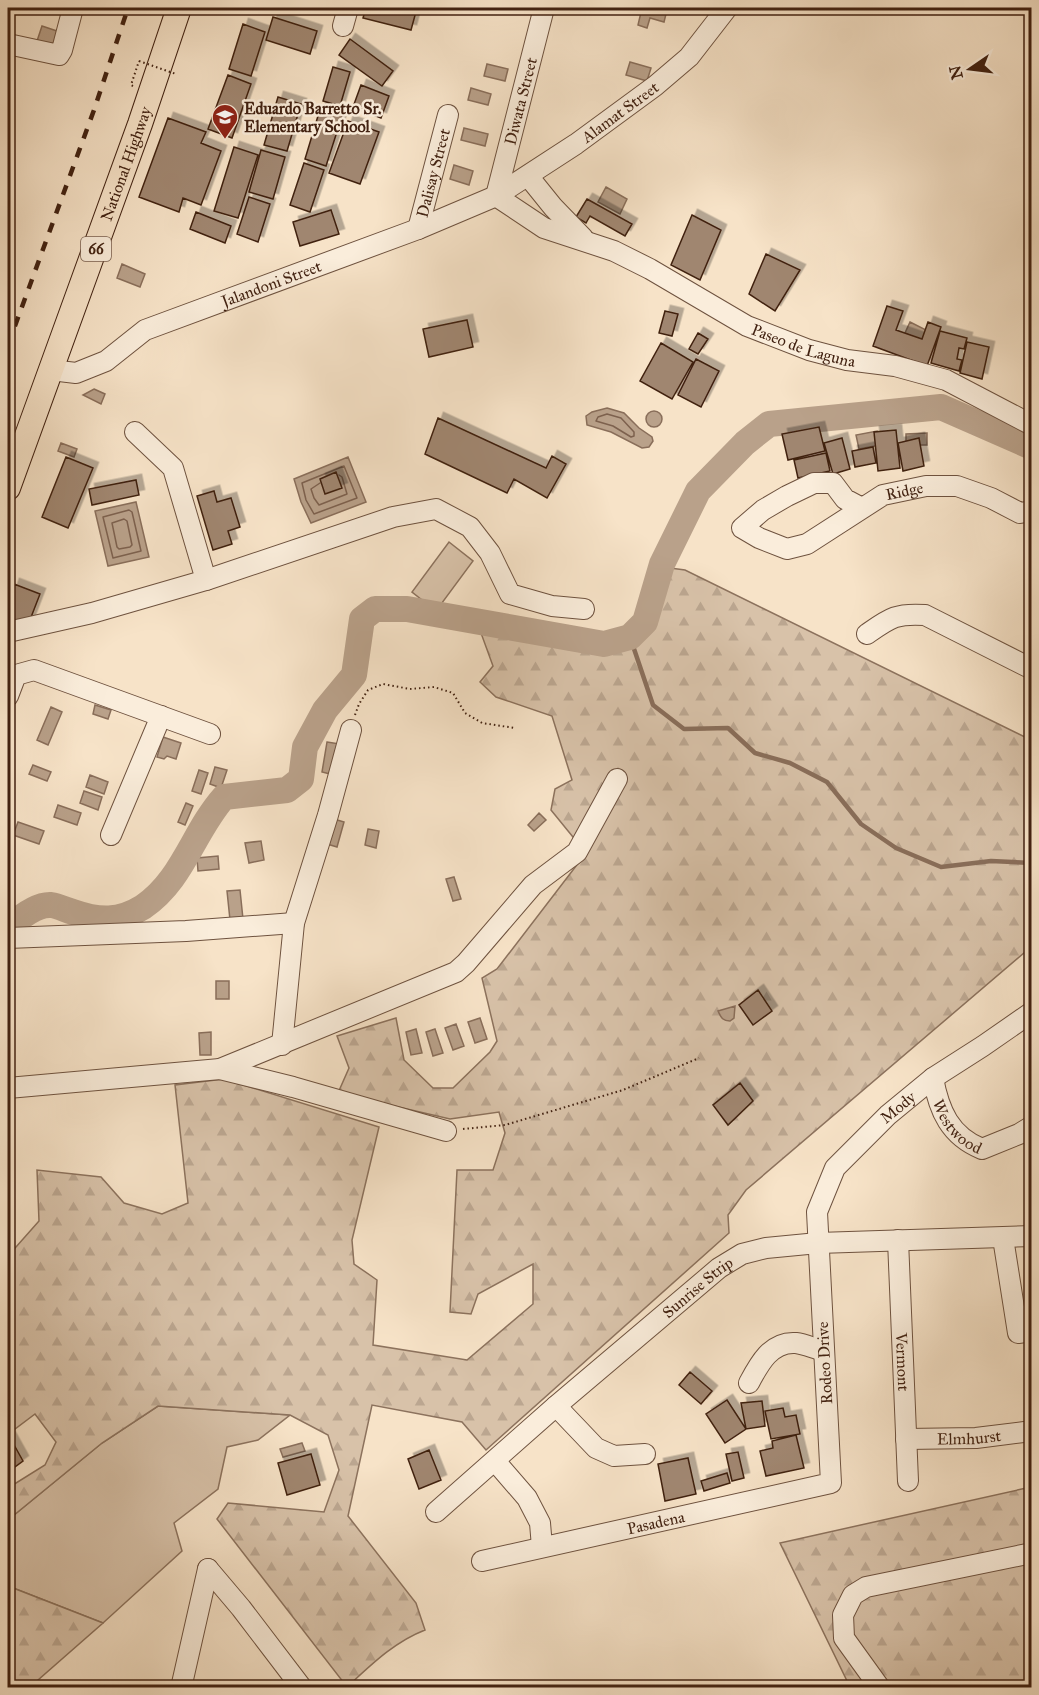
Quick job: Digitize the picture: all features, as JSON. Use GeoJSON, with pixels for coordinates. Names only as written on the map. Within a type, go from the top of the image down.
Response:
{"type":"FeatureCollection","features":[{"type":"Feature","properties":{"kind":"main road","name":"National Highway"},"geometry":{"type":"LineString","coordinates":[[8,488],[140,124],[179,8]]}},
{"type":"Feature","properties":{"kind":"street"},"geometry":{"type":"LineString","coordinates":[[8,44],[58,56],[62,50],[73,8]]}},
{"type":"Feature","properties":{"kind":"street","name":"Diwata Street"},"geometry":{"type":"LineString","coordinates":[[496,196],[544,8]]}},
{"type":"Feature","properties":{"kind":"street","name":"Alamat Street"},"geometry":{"type":"LineString","coordinates":[[496,196],[619,114],[655,86],[690,57],[727,8]]}},
{"type":"Feature","properties":{"kind":"street","name":"Dalisay Street"},"geometry":{"type":"LineString","coordinates":[[418,229],[448,115]]}},
{"type":"Feature","properties":{"kind":"street","name":"Paseo de Laguna"},"geometry":{"type":"LineString","coordinates":[[528,176],[584,240]]}},
{"type":"Feature","properties":{"kind":"street","name":"Jalandoni Street"},"geometry":{"type":"LineString","coordinates":[[51,370],[76,373],[106,361],[145,330],[418,229],[496,196]]}},
{"type":"Feature","properties":{"kind":"street","name":"Paseo de Laguna"},"geometry":{"type":"LineString","coordinates":[[496,196],[544,228],[614,251],[650,269],[747,326],[809,351],[847,360],[895,366],[946,380],[1032,425]]}},
{"type":"Feature","properties":{"kind":"street"},"geometry":{"type":"LineString","coordinates":[[135,432],[174,468],[206,580]]}},
{"type":"Feature","properties":{"kind":"street","name":"Ridge"},"geometry":{"type":"LineString","coordinates":[[860,507],[845,499],[833,483],[814,483],[763,510],[742,528],[759,538],[787,549],[807,544],[860,507],[883,495],[926,486],[957,486],[991,498],[1020,513],[1032,512]]}},
{"type":"Feature","properties":{"kind":"street"},"geometry":{"type":"LineString","coordinates":[[8,632],[92,613],[206,580],[355,528],[393,517],[436,509],[470,527],[490,553],[510,594],[552,606],[584,609]]}},
{"type":"Feature","properties":{"kind":"street"},"geometry":{"type":"LineString","coordinates":[[867,634],[890,618],[909,614],[924,615],[1032,669]]}},
{"type":"Feature","properties":{"kind":"street"},"geometry":{"type":"LineString","coordinates":[[8,696],[16,675],[34,670],[210,734]]}},
{"type":"Feature","properties":{"kind":"street"},"geometry":{"type":"LineString","coordinates":[[111,835],[161,717]]}},
{"type":"Feature","properties":{"kind":"street"},"geometry":{"type":"LineString","coordinates":[[282,1045],[294,923],[328,815],[351,730]]}},
{"type":"Feature","properties":{"kind":"street"},"geometry":{"type":"LineString","coordinates":[[8,1088],[220,1069],[456,972],[533,885],[577,852],[617,779]]}},
{"type":"Feature","properties":{"kind":"street"},"geometry":{"type":"LineString","coordinates":[[8,939],[186,931],[294,923]]}},
{"type":"Feature","properties":{"kind":"street","name":"Mody"},"geometry":{"type":"LineString","coordinates":[[818,1243],[817,1212],[835,1168],[888,1115],[933,1078],[1032,1012]]}},
{"type":"Feature","properties":{"kind":"street"},"geometry":{"type":"LineString","coordinates":[[220,1069],[293,1087],[446,1131]]}},
{"type":"Feature","properties":{"kind":"street","name":"Westwood"},"geometry":{"type":"LineString","coordinates":[[933,1078],[937,1101],[950,1125],[965,1143],[982,1149],[1019,1134],[1032,1126]]}},
{"type":"Feature","properties":{"kind":"street","name":"Sunrise Strip"},"geometry":{"type":"LineString","coordinates":[[436,1512],[556,1406],[719,1268],[742,1254],[766,1248],[818,1243],[1032,1236]]}},
{"type":"Feature","properties":{"kind":"street"},"geometry":{"type":"LineString","coordinates":[[1003,1238],[1018,1333],[1032,1331]]}},
{"type":"Feature","properties":{"kind":"street","name":"Vermont"},"geometry":{"type":"LineString","coordinates":[[898,1240],[908,1481]]}},
{"type":"Feature","properties":{"kind":"street","name":"Rodeo Drive"},"geometry":{"type":"LineString","coordinates":[[818,1243],[831,1483]]}},
{"type":"Feature","properties":{"kind":"street"},"geometry":{"type":"LineString","coordinates":[[749,1383],[762,1358],[778,1347],[796,1343],[824,1351]]}},
{"type":"Feature","properties":{"kind":"street"},"geometry":{"type":"LineString","coordinates":[[556,1406],[596,1448],[614,1456],[645,1454]]}},
{"type":"Feature","properties":{"kind":"street","name":"Elmhurst"},"geometry":{"type":"LineString","coordinates":[[906,1439],[976,1438],[1032,1431]]}},
{"type":"Feature","properties":{"kind":"street"},"geometry":{"type":"LineString","coordinates":[[495,1461],[527,1498],[540,1523],[542,1547]]}},
{"type":"Feature","properties":{"kind":"street","name":"Pasadena"},"geometry":{"type":"LineString","coordinates":[[482,1561],[831,1483]]}},
{"type":"Feature","properties":{"kind":"street"},"geometry":{"type":"LineString","coordinates":[[880,1688],[844,1638],[843,1615],[853,1595],[866,1587],[1032,1553]]}},
{"type":"Feature","properties":{"kind":"street"},"geometry":{"type":"LineString","coordinates":[[181,1688],[208,1569],[241,1608],[295,1684]]}},
{"type":"Feature","properties":{"kind":"path"},"geometry":{"type":"LineString","coordinates":[[139,61],[176,74]]}},
{"type":"Feature","properties":{"kind":"path"},"geometry":{"type":"LineString","coordinates":[[351,730],[359,705],[368,690],[383,684],[410,689],[434,687],[453,693],[465,713],[482,723],[515,728]]}},
{"type":"Feature","properties":{"kind":"path"},"geometry":{"type":"LineString","coordinates":[[446,1131],[505,1125],[623,1090],[699,1058]]}},
{"type":"Feature","properties":{"kind":"green space"},"geometry":{"type":"Polygon","coordinates":[[[449,542],[473,561],[436,611],[412,592],[449,542]]]}},
{"type":"Feature","properties":{"kind":"green space"},"geometry":{"type":"Polygon","coordinates":[[[670,568],[685,570],[1031,740],[1031,947],[746,1190],[728,1215],[729,1233],[486,1450],[462,1422],[372,1405],[348,1516],[416,1603],[425,1630],[393,1648],[347,1687],[217,1519],[228,1503],[324,1512],[339,1470],[328,1435],[290,1415],[158,1406],[102,1443],[8,1520],[8,1488],[45,1465],[56,1442],[35,1414],[11,1432],[8,1430],[8,1256],[39,1221],[37,1170],[101,1177],[124,1203],[162,1214],[188,1203],[175,1085],[224,1079],[379,1127],[352,1240],[354,1264],[377,1280],[373,1345],[467,1360],[533,1304],[533,1264],[478,1294],[471,1314],[450,1312],[457,1170],[493,1170],[505,1133],[499,1112],[450,1119],[338,1093],[349,1068],[337,1036],[396,1018],[404,1060],[433,1088],[453,1088],[490,1052],[497,1041],[482,978],[497,969],[586,853],[551,810],[555,789],[572,780],[552,716],[496,697],[480,682],[493,666],[477,622],[605,644],[630,637],[646,622],[670,568]]]}},
{"type":"Feature","properties":{"kind":"green space"},"geometry":{"type":"Polygon","coordinates":[[[158,1406],[290,1415],[258,1440],[227,1447],[218,1489],[174,1523],[182,1551],[103,1623],[8,1586],[8,1520],[102,1443],[158,1406]]]}},
{"type":"Feature","properties":{"kind":"green space"},"geometry":{"type":"Polygon","coordinates":[[[1031,1487],[1031,1687],[850,1687],[780,1543],[1031,1487]]]}},
{"type":"Feature","properties":{"kind":"green space"},"geometry":{"type":"Polygon","coordinates":[[[8,1586],[103,1623],[30,1687],[8,1687],[8,1586]]]}},
{"type":"Feature","properties":{"kind":"water"},"geometry":{"type":"Polygon","coordinates":[[[642,8],[667,10],[664,22],[650,18],[647,28],[638,25],[642,8]]]}},
{"type":"Feature","properties":{"kind":"water"},"geometry":{"type":"Polygon","coordinates":[[[42,26],[60,32],[54,50],[36,44],[42,26]]]}},
{"type":"Feature","properties":{"kind":"water"},"geometry":{"type":"Polygon","coordinates":[[[630,62],[651,68],[647,81],[626,75],[630,62]]]}},
{"type":"Feature","properties":{"kind":"water"},"geometry":{"type":"Polygon","coordinates":[[[487,64],[508,69],[505,81],[484,76],[487,64]]]}},
{"type":"Feature","properties":{"kind":"water"},"geometry":{"type":"Polygon","coordinates":[[[471,88],[491,94],[488,105],[468,100],[471,88]]]}},
{"type":"Feature","properties":{"kind":"water"},"geometry":{"type":"Polygon","coordinates":[[[464,128],[488,134],[485,146],[461,140],[464,128]]]}},
{"type":"Feature","properties":{"kind":"water"},"geometry":{"type":"Polygon","coordinates":[[[454,165],[473,171],[469,185],[450,179],[454,165]]]}},
{"type":"Feature","properties":{"kind":"water"},"geometry":{"type":"Polygon","coordinates":[[[606,187],[627,199],[620,214],[598,202],[606,187]]]}},
{"type":"Feature","properties":{"kind":"water"},"geometry":{"type":"Polygon","coordinates":[[[122,264],[145,274],[140,287],[117,278],[122,264]]]}},
{"type":"Feature","properties":{"kind":"water"},"geometry":{"type":"Polygon","coordinates":[[[910,322],[932,333],[927,344],[905,333],[910,322]]]}},
{"type":"Feature","properties":{"kind":"water"},"geometry":{"type":"Polygon","coordinates":[[[94,389],[105,394],[101,404],[83,395],[94,389]]]}},
{"type":"Feature","properties":{"kind":"water"},"geometry":{"type":"Polygon","coordinates":[[[607,408],[624,413],[652,437],[653,441],[649,447],[642,448],[611,432],[587,425],[586,416],[607,408]]]}},
{"type":"Feature","properties":{"kind":"water"},"geometry":{"type":"Polygon","coordinates":[[[654,411],[660,413],[662,419],[660,425],[654,427],[648,425],[646,419],[648,413],[654,411]]]}},
{"type":"Feature","properties":{"kind":"water"},"geometry":{"type":"Polygon","coordinates":[[[877,431],[880,445],[859,449],[856,435],[877,431]]]}},
{"type":"Feature","properties":{"kind":"water"},"geometry":{"type":"Polygon","coordinates":[[[927,433],[927,445],[906,445],[906,434],[927,433]]]}},
{"type":"Feature","properties":{"kind":"water"},"geometry":{"type":"Polygon","coordinates":[[[61,443],[77,449],[74,457],[58,451],[61,443]]]}},
{"type":"Feature","properties":{"kind":"water"},"geometry":{"type":"Polygon","coordinates":[[[348,457],[366,502],[311,523],[294,479],[348,457]]]}},
{"type":"Feature","properties":{"kind":"water"},"geometry":{"type":"Polygon","coordinates":[[[136,502],[149,557],[108,566],[95,511],[136,502]]]}},
{"type":"Feature","properties":{"kind":"water"},"geometry":{"type":"Polygon","coordinates":[[[95,705],[111,710],[108,719],[93,714],[95,705]]]}},
{"type":"Feature","properties":{"kind":"water"},"geometry":{"type":"Polygon","coordinates":[[[51,707],[62,712],[48,745],[37,740],[51,707]]]}},
{"type":"Feature","properties":{"kind":"water"},"geometry":{"type":"Polygon","coordinates":[[[163,737],[181,743],[176,759],[167,756],[164,759],[157,757],[163,737]]]}},
{"type":"Feature","properties":{"kind":"water"},"geometry":{"type":"Polygon","coordinates":[[[327,742],[340,744],[334,775],[322,772],[327,742]]]}},
{"type":"Feature","properties":{"kind":"water"},"geometry":{"type":"Polygon","coordinates":[[[33,765],[51,772],[47,781],[29,774],[33,765]]]}},
{"type":"Feature","properties":{"kind":"water"},"geometry":{"type":"Polygon","coordinates":[[[215,767],[227,770],[221,788],[210,784],[215,767]]]}},
{"type":"Feature","properties":{"kind":"water"},"geometry":{"type":"Polygon","coordinates":[[[199,770],[208,773],[201,794],[192,791],[199,770]]]}},
{"type":"Feature","properties":{"kind":"water"},"geometry":{"type":"Polygon","coordinates":[[[90,775],[108,782],[104,794],[86,787],[90,775]]]}},
{"type":"Feature","properties":{"kind":"water"},"geometry":{"type":"Polygon","coordinates":[[[84,791],[102,797],[98,810],[80,803],[84,791]]]}},
{"type":"Feature","properties":{"kind":"water"},"geometry":{"type":"Polygon","coordinates":[[[186,803],[193,806],[185,825],[178,822],[186,803]]]}},
{"type":"Feature","properties":{"kind":"water"},"geometry":{"type":"Polygon","coordinates":[[[58,805],[81,813],[77,825],[54,817],[58,805]]]}},
{"type":"Feature","properties":{"kind":"water"},"geometry":{"type":"Polygon","coordinates":[[[539,813],[546,820],[534,831],[528,825],[539,813]]]}},
{"type":"Feature","properties":{"kind":"water"},"geometry":{"type":"Polygon","coordinates":[[[334,819],[344,822],[337,847],[327,844],[334,819]]]}},
{"type":"Feature","properties":{"kind":"water"},"geometry":{"type":"Polygon","coordinates":[[[18,822],[44,831],[39,844],[13,835],[18,822]]]}},
{"type":"Feature","properties":{"kind":"water"},"geometry":{"type":"Polygon","coordinates":[[[368,829],[379,831],[376,848],[365,845],[368,829]]]}},
{"type":"Feature","properties":{"kind":"water"},"geometry":{"type":"Polygon","coordinates":[[[261,841],[264,860],[249,863],[245,843],[261,841]]]}},
{"type":"Feature","properties":{"kind":"water"},"geometry":{"type":"Polygon","coordinates":[[[218,856],[219,869],[198,871],[197,858],[218,856]]]}},
{"type":"Feature","properties":{"kind":"water"},"geometry":{"type":"Polygon","coordinates":[[[454,877],[461,899],[453,901],[446,879],[454,877]]]}},
{"type":"Feature","properties":{"kind":"water"},"geometry":{"type":"Polygon","coordinates":[[[240,890],[243,919],[230,920],[227,891],[240,890]]]}},
{"type":"Feature","properties":{"kind":"water"},"geometry":{"type":"Polygon","coordinates":[[[216,981],[229,981],[229,999],[216,999],[216,981]]]}},
{"type":"Feature","properties":{"kind":"water"},"geometry":{"type":"Polygon","coordinates":[[[735,1006],[734,1018],[730,1021],[722,1018],[718,1011],[735,1006]]]}},
{"type":"Feature","properties":{"kind":"water"},"geometry":{"type":"Polygon","coordinates":[[[480,1018],[487,1039],[475,1043],[468,1022],[480,1018]]]}},
{"type":"Feature","properties":{"kind":"water"},"geometry":{"type":"Polygon","coordinates":[[[456,1024],[464,1046],[453,1050],[445,1028],[456,1024]]]}},
{"type":"Feature","properties":{"kind":"water"},"geometry":{"type":"Polygon","coordinates":[[[416,1029],[422,1053],[411,1055],[406,1032],[416,1029]]]}},
{"type":"Feature","properties":{"kind":"water"},"geometry":{"type":"Polygon","coordinates":[[[435,1029],[443,1053],[433,1056],[426,1032],[435,1029]]]}},
{"type":"Feature","properties":{"kind":"water"},"geometry":{"type":"Polygon","coordinates":[[[211,1032],[211,1055],[200,1055],[199,1033],[211,1032]]]}},
{"type":"Feature","properties":{"kind":"water"},"geometry":{"type":"Polygon","coordinates":[[[302,1443],[305,1451],[283,1457],[280,1449],[302,1443]]]}},
{"type":"Feature","properties":{"kind":"building"},"geometry":{"type":"Polygon","coordinates":[[[366,8],[417,8],[411,30],[363,18],[366,8]]]}},
{"type":"Feature","properties":{"kind":"building"},"geometry":{"type":"Polygon","coordinates":[[[273,17],[317,31],[310,54],[266,40],[273,17]]]}},
{"type":"Feature","properties":{"kind":"building"},"geometry":{"type":"Polygon","coordinates":[[[243,24],[265,32],[251,76],[229,69],[243,24]]]}},
{"type":"Feature","properties":{"kind":"building"},"geometry":{"type":"Polygon","coordinates":[[[350,39],[393,71],[382,86],[339,55],[350,39]]]}},
{"type":"Feature","properties":{"kind":"building"},"geometry":{"type":"Polygon","coordinates":[[[333,67],[350,72],[340,106],[323,101],[333,67]]]}},
{"type":"Feature","properties":{"kind":"building"},"geometry":{"type":"Polygon","coordinates":[[[228,75],[251,84],[232,138],[208,129],[228,75]]]}},
{"type":"Feature","properties":{"kind":"building"},"geometry":{"type":"Polygon","coordinates":[[[361,85],[389,96],[381,118],[353,107],[361,85]]]}},
{"type":"Feature","properties":{"kind":"building"},"geometry":{"type":"Polygon","coordinates":[[[278,97],[301,104],[287,151],[264,145],[278,97]]]}},
{"type":"Feature","properties":{"kind":"building"},"geometry":{"type":"Polygon","coordinates":[[[321,106],[343,113],[326,166],[305,159],[321,106]]]}},
{"type":"Feature","properties":{"kind":"building"},"geometry":{"type":"Polygon","coordinates":[[[168,118],[206,132],[201,143],[221,151],[201,205],[183,198],[179,212],[139,197],[168,118]]]}},
{"type":"Feature","properties":{"kind":"building"},"geometry":{"type":"Polygon","coordinates":[[[348,121],[379,132],[360,184],[329,173],[348,121]]]}},
{"type":"Feature","properties":{"kind":"building"},"geometry":{"type":"Polygon","coordinates":[[[234,147],[258,155],[238,218],[214,211],[234,147]]]}},
{"type":"Feature","properties":{"kind":"building"},"geometry":{"type":"Polygon","coordinates":[[[261,150],[285,157],[273,199],[249,192],[261,150]]]}},
{"type":"Feature","properties":{"kind":"building"},"geometry":{"type":"Polygon","coordinates":[[[304,163],[324,170],[310,212],[290,205],[304,163]]]}},
{"type":"Feature","properties":{"kind":"building"},"geometry":{"type":"Polygon","coordinates":[[[249,197],[270,204],[258,242],[237,234],[249,197]]]}},
{"type":"Feature","properties":{"kind":"building"},"geometry":{"type":"Polygon","coordinates":[[[587,199],[632,224],[625,236],[590,216],[586,223],[576,217],[587,199]]]}},
{"type":"Feature","properties":{"kind":"building"},"geometry":{"type":"Polygon","coordinates":[[[331,210],[339,234],[300,246],[293,222],[331,210]]]}},
{"type":"Feature","properties":{"kind":"building"},"geometry":{"type":"Polygon","coordinates":[[[196,212],[231,226],[225,243],[190,229],[196,212]]]}},
{"type":"Feature","properties":{"kind":"building"},"geometry":{"type":"Polygon","coordinates":[[[692,215],[721,230],[700,280],[671,265],[692,215]]]}},
{"type":"Feature","properties":{"kind":"building"},"geometry":{"type":"Polygon","coordinates":[[[766,254],[800,270],[775,311],[749,294],[766,254]]]}},
{"type":"Feature","properties":{"kind":"building"},"geometry":{"type":"Polygon","coordinates":[[[887,306],[903,311],[896,330],[922,339],[928,322],[941,327],[927,366],[873,346],[887,306]]]}},
{"type":"Feature","properties":{"kind":"building"},"geometry":{"type":"Polygon","coordinates":[[[665,311],[678,314],[672,336],[659,333],[665,311]]]}},
{"type":"Feature","properties":{"kind":"building"},"geometry":{"type":"Polygon","coordinates":[[[467,320],[473,347],[429,357],[423,329],[467,320]]]}},
{"type":"Feature","properties":{"kind":"building"},"geometry":{"type":"Polygon","coordinates":[[[940,331],[967,338],[964,349],[959,348],[957,359],[962,360],[959,371],[931,363],[940,331]]]}},
{"type":"Feature","properties":{"kind":"building"},"geometry":{"type":"Polygon","coordinates":[[[698,333],[708,339],[698,354],[689,349],[698,333]]]}},
{"type":"Feature","properties":{"kind":"building"},"geometry":{"type":"Polygon","coordinates":[[[967,342],[989,347],[982,379],[960,373],[967,342]]]}},
{"type":"Feature","properties":{"kind":"building"},"geometry":{"type":"Polygon","coordinates":[[[661,343],[693,362],[672,399],[640,381],[661,343]]]}},
{"type":"Feature","properties":{"kind":"building"},"geometry":{"type":"Polygon","coordinates":[[[696,359],[719,371],[701,407],[678,395],[696,359]]]}},
{"type":"Feature","properties":{"kind":"building"},"geometry":{"type":"Polygon","coordinates":[[[438,418],[546,468],[552,456],[566,464],[547,498],[514,479],[507,493],[425,454],[438,418]]]}},
{"type":"Feature","properties":{"kind":"building"},"geometry":{"type":"Polygon","coordinates":[[[819,427],[825,451],[788,460],[782,434],[819,427]]]}},
{"type":"Feature","properties":{"kind":"building"},"geometry":{"type":"Polygon","coordinates":[[[896,430],[900,468],[878,471],[874,432],[896,430]]]}},
{"type":"Feature","properties":{"kind":"building"},"geometry":{"type":"Polygon","coordinates":[[[842,438],[850,469],[833,474],[824,443],[842,438]]]}},
{"type":"Feature","properties":{"kind":"building"},"geometry":{"type":"Polygon","coordinates":[[[919,438],[924,466],[903,471],[898,443],[919,438]]]}},
{"type":"Feature","properties":{"kind":"building"},"geometry":{"type":"Polygon","coordinates":[[[873,447],[876,463],[855,467],[852,451],[873,447]]]}},
{"type":"Feature","properties":{"kind":"building"},"geometry":{"type":"Polygon","coordinates":[[[826,453],[830,471],[798,478],[794,460],[826,453]]]}},
{"type":"Feature","properties":{"kind":"building"},"geometry":{"type":"Polygon","coordinates":[[[66,457],[93,468],[68,528],[42,517],[66,457]]]}},
{"type":"Feature","properties":{"kind":"building"},"geometry":{"type":"Polygon","coordinates":[[[336,472],[342,488],[325,494],[320,479],[336,472]]]}},
{"type":"Feature","properties":{"kind":"building"},"geometry":{"type":"Polygon","coordinates":[[[136,480],[139,495],[92,505],[89,489],[136,480]]]}},
{"type":"Feature","properties":{"kind":"building"},"geometry":{"type":"Polygon","coordinates":[[[214,491],[217,502],[231,498],[240,527],[228,531],[232,544],[213,550],[197,496],[214,491]]]}},
{"type":"Feature","properties":{"kind":"building"},"geometry":{"type":"Polygon","coordinates":[[[14,584],[40,594],[28,625],[8,617],[8,602],[14,584]]]}},
{"type":"Feature","properties":{"kind":"building"},"geometry":{"type":"Polygon","coordinates":[[[758,990],[772,1011],[753,1025],[739,1005],[758,990]]]}},
{"type":"Feature","properties":{"kind":"building"},"geometry":{"type":"Polygon","coordinates":[[[740,1083],[753,1101],[728,1125],[713,1105],[740,1083]]]}},
{"type":"Feature","properties":{"kind":"building"},"geometry":{"type":"Polygon","coordinates":[[[690,1372],[712,1391],[701,1404],[679,1385],[690,1372]]]}},
{"type":"Feature","properties":{"kind":"building"},"geometry":{"type":"Polygon","coordinates":[[[727,1400],[746,1429],[725,1443],[706,1414],[727,1400]]]}},
{"type":"Feature","properties":{"kind":"building"},"geometry":{"type":"Polygon","coordinates":[[[762,1401],[765,1426],[746,1429],[741,1403],[762,1401]]]}},
{"type":"Feature","properties":{"kind":"building"},"geometry":{"type":"Polygon","coordinates":[[[783,1408],[785,1417],[796,1415],[800,1434],[771,1439],[765,1411],[783,1408]]]}},
{"type":"Feature","properties":{"kind":"building"},"geometry":{"type":"Polygon","coordinates":[[[8,1434],[23,1461],[8,1472],[8,1434]]]}},
{"type":"Feature","properties":{"kind":"building"},"geometry":{"type":"Polygon","coordinates":[[[796,1435],[804,1468],[766,1476],[760,1451],[773,1448],[772,1441],[796,1435]]]}},
{"type":"Feature","properties":{"kind":"building"},"geometry":{"type":"Polygon","coordinates":[[[429,1450],[441,1480],[419,1489],[408,1459],[429,1450]]]}},
{"type":"Feature","properties":{"kind":"building"},"geometry":{"type":"Polygon","coordinates":[[[738,1452],[744,1478],[732,1481],[726,1454],[738,1452]]]}},
{"type":"Feature","properties":{"kind":"building"},"geometry":{"type":"Polygon","coordinates":[[[311,1454],[320,1485],[287,1495],[278,1463],[311,1454]]]}},
{"type":"Feature","properties":{"kind":"building"},"geometry":{"type":"Polygon","coordinates":[[[688,1458],[696,1494],[665,1501],[658,1464],[688,1458]]]}},
{"type":"Feature","properties":{"kind":"building"},"geometry":{"type":"Polygon","coordinates":[[[727,1473],[730,1483],[704,1491],[701,1481],[727,1473]]]}},
{"type":"Feature","properties":{"kind":"waterway"},"geometry":{"type":"LineString","coordinates":[[8,928],[28,913],[45,905],[100,918],[117,918],[134,912],[157,896],[168,883],[224,797],[287,790],[301,779],[305,747],[325,710],[354,675],[362,619],[375,609],[407,609],[604,644],[630,637],[645,622],[662,564],[698,491],[745,443],[769,424],[941,407],[1032,447]]}},
{"type":"Feature","properties":{"kind":"waterway"},"geometry":{"type":"LineString","coordinates":[[630,637],[653,705],[684,729],[728,728],[755,753],[790,763],[827,782],[861,824],[896,848],[941,867],[991,861],[1032,863]]}},
{"type":"Feature","properties":{"kind":"railway"},"geometry":{"type":"LineString","coordinates":[[8,345],[94,110],[128,8]]}},
{"type":"Feature","properties":{"kind":"place","name":"Eduardo Barretto Sr. Elementary School"},"geometry":{"type":"Point","coordinates":[225,140]}}]}
